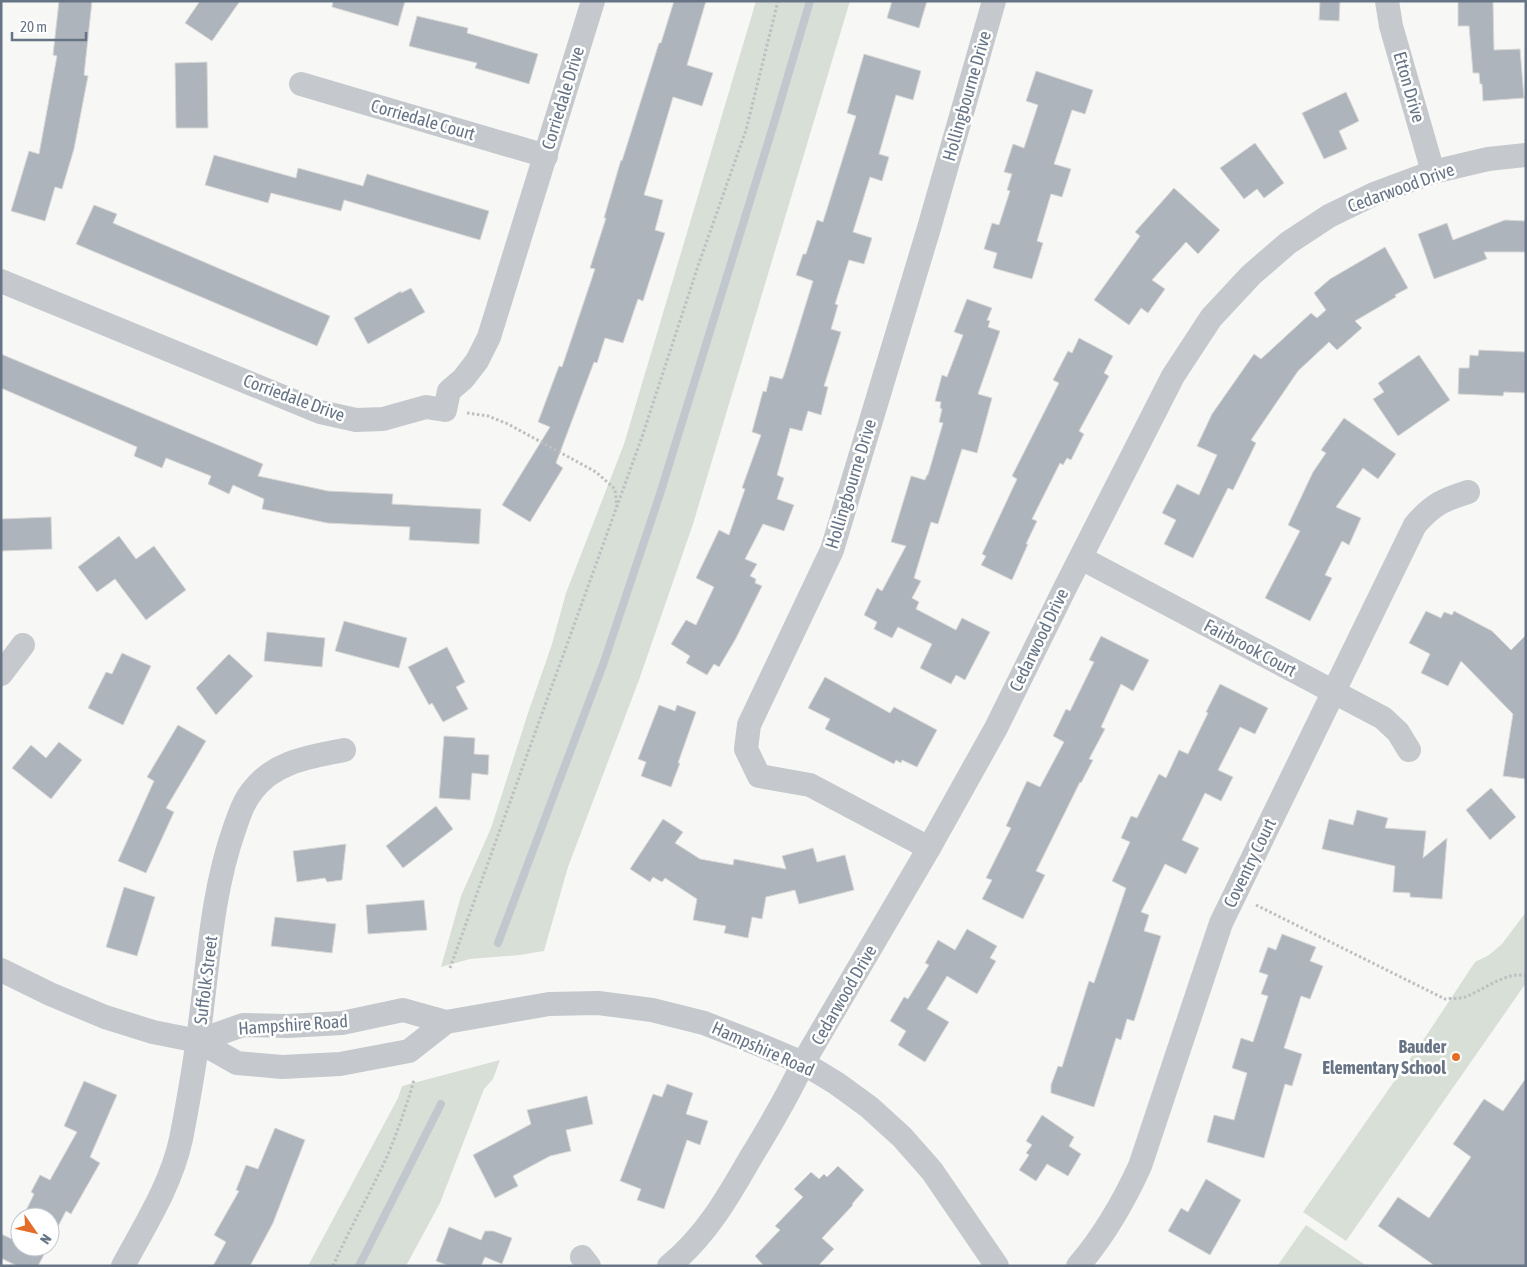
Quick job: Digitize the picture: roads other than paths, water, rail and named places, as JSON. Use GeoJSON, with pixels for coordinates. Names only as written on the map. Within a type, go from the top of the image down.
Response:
{"type":"FeatureCollection","features":[{"type":"Feature","properties":{"kind":"street","name":"Hollingbourne Drive"},"geometry":{"type":"LineString","coordinates":[[929,848],[810,785],[759,776],[746,749],[749,725],[832,550],[926,238],[994,1]]}},
{"type":"Feature","properties":{"kind":"street","name":"Etton Drive"},"geometry":{"type":"LineString","coordinates":[[1387,1],[1391,26],[1434,172]]}},
{"type":"Feature","properties":{"kind":"street","name":"Corriedale Drive"},"geometry":{"type":"LineString","coordinates":[[1,281],[320,412],[356,420],[383,420],[426,407],[445,410],[449,391],[463,379],[477,361],[490,337],[592,7]]}},
{"type":"Feature","properties":{"kind":"street","name":"Corriedale Court"},"geometry":{"type":"LineString","coordinates":[[301,84],[546,156]]}},
{"type":"Feature","properties":{"kind":"street","name":"Cedarwood Drive"},"geometry":{"type":"LineString","coordinates":[[669,1266],[706,1229],[724,1203],[789,1094],[803,1063],[929,848],[996,728],[1173,376],[1211,318],[1251,275],[1288,242],[1330,216],[1374,194],[1434,172],[1488,159],[1526,156]]}},
{"type":"Feature","properties":{"kind":"street","name":"Coventry Court"},"geometry":{"type":"LineString","coordinates":[[1078,1266],[1107,1229],[1129,1191],[1140,1166],[1221,923],[1415,525],[1425,513],[1440,501],[1468,492]]}},
{"type":"Feature","properties":{"kind":"street","name":"Fairbrook Court"},"geometry":{"type":"LineString","coordinates":[[1081,558],[1383,718],[1398,732],[1409,750]]}},
{"type":"Feature","properties":{"kind":"street"},"geometry":{"type":"LineString","coordinates":[[1,674],[23,645]]}},
{"type":"Feature","properties":{"kind":"street","name":"Suffolk Street"},"geometry":{"type":"LineString","coordinates":[[123,1266],[165,1187],[180,1141],[198,1041],[213,919],[225,857],[243,804],[267,775],[288,763],[344,750]]}},
{"type":"Feature","properties":{"kind":"street","name":"Hampshire Road"},"geometry":{"type":"LineString","coordinates":[[1,970],[50,994],[105,1016],[153,1032],[198,1041],[237,1063],[282,1067],[340,1064],[409,1051],[446,1022]]}},
{"type":"Feature","properties":{"kind":"street","name":"Hampshire Road"},"geometry":{"type":"LineString","coordinates":[[198,1041],[243,1025],[287,1026],[342,1023],[402,1010],[446,1022],[549,1004],[598,1003],[652,1010],[704,1023],[803,1063],[836,1083],[869,1107],[902,1137],[932,1171],[997,1266]]}},
{"type":"Feature","properties":{"kind":"waterway"},"geometry":{"type":"LineString","coordinates":[[498,943],[604,662],[660,494],[810,1]]}},
{"type":"Feature","properties":{"kind":"waterway"},"geometry":{"type":"LineString","coordinates":[[359,1266],[441,1104]]}},
{"type":"Feature","properties":{"kind":"place","name":"Bauder Elementary School"},"geometry":{"type":"Point","coordinates":[1456,1057]}}]}
